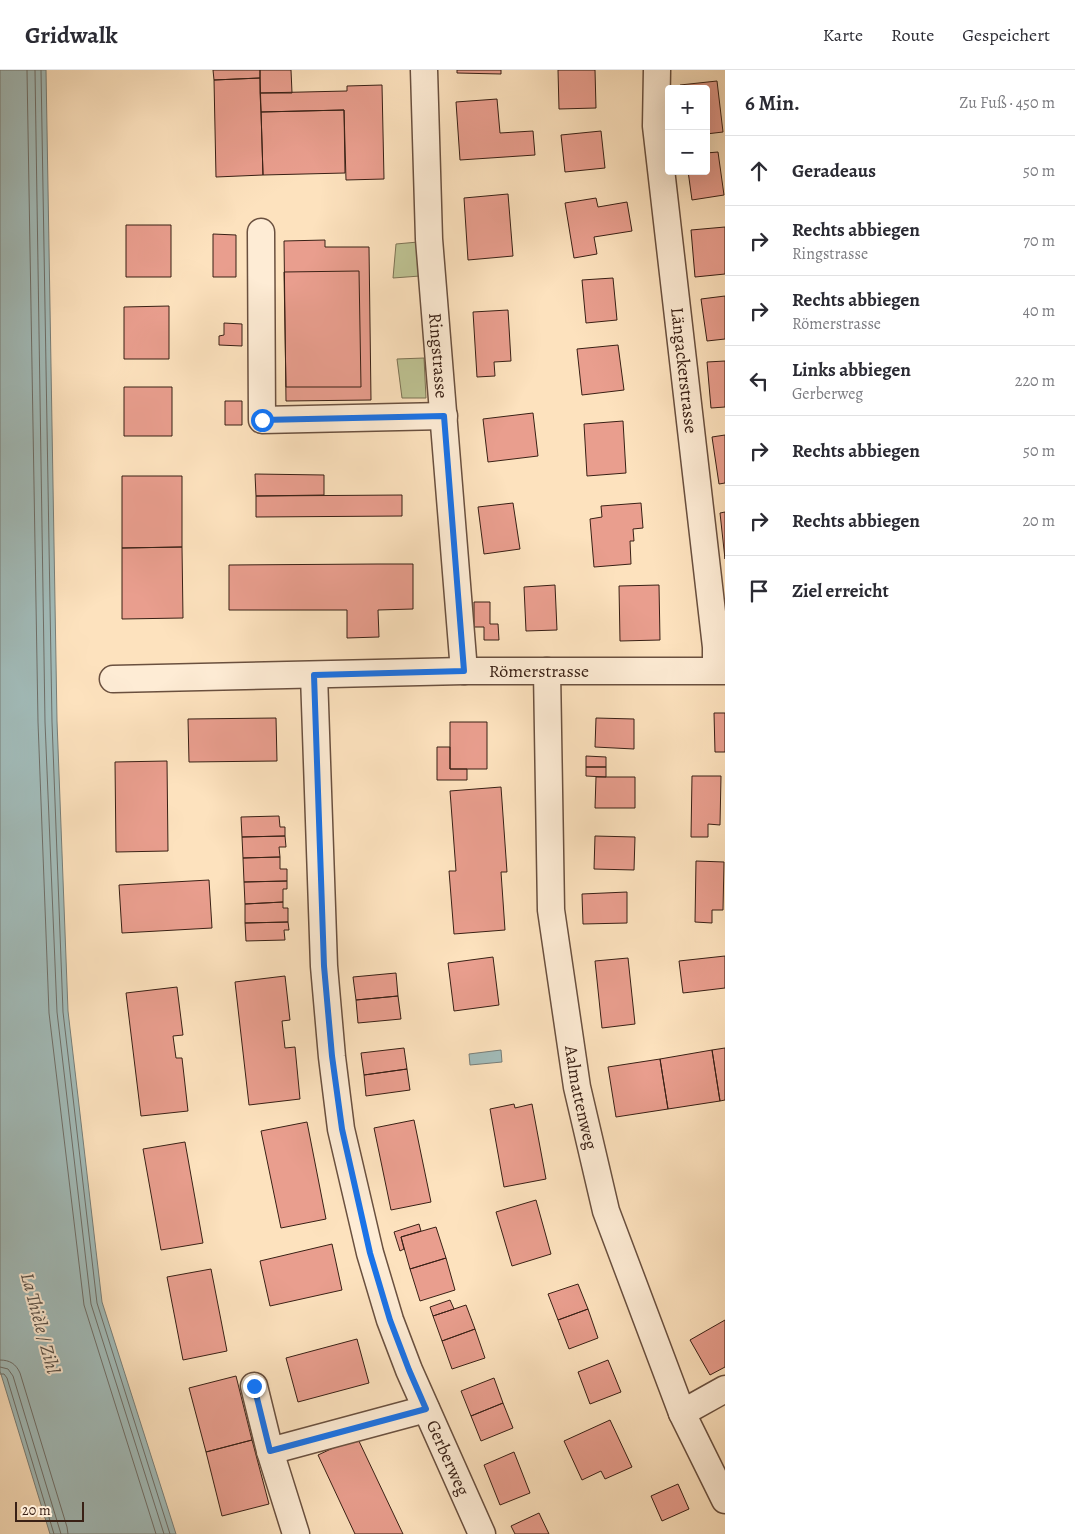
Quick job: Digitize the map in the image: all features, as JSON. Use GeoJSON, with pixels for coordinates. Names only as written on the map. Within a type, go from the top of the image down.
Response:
{"type":"FeatureCollection","features":[{"type":"Feature","properties":{"kind":"street","name":"Ringstrasse"},"geometry":{"type":"LineString","coordinates":[[424,70],[429,239],[464,671]]}},
{"type":"Feature","properties":{"kind":"street","name":"Längackerstrasse"},"geometry":{"type":"LineString","coordinates":[[657,70],[656,126],[716,647],[721,671]]}},
{"type":"Feature","properties":{"kind":"street"},"geometry":{"type":"LineString","coordinates":[[261,232],[262,420],[444,416]]}},
{"type":"Feature","properties":{"kind":"street","name":"Römerstrasse"},"geometry":{"type":"LineString","coordinates":[[112,679],[464,671],[721,671]]}},
{"type":"Feature","properties":{"kind":"street","name":"Aalmattenweg"},"geometry":{"type":"LineString","coordinates":[[547,671],[551,910],[577,1087],[606,1212],[682,1413],[725,1500]]}},
{"type":"Feature","properties":{"kind":"street","name":"Gerberweg"},"geometry":{"type":"LineString","coordinates":[[314,675],[324,966],[332,1056],[342,1129],[370,1253],[390,1320],[409,1370],[482,1534]]}},
{"type":"Feature","properties":{"kind":"street"},"geometry":{"type":"LineString","coordinates":[[254,1386],[270,1451],[296,1534]]}},
{"type":"Feature","properties":{"kind":"street"},"geometry":{"type":"LineString","coordinates":[[682,1413],[725,1389]]}},
{"type":"Feature","properties":{"kind":"street"},"geometry":{"type":"LineString","coordinates":[[270,1451],[426,1409]]}},
{"type":"Feature","properties":{"kind":"green space"},"geometry":{"type":"Polygon","coordinates":[[[418,242],[420,276],[393,278],[396,244],[418,242]]]}},
{"type":"Feature","properties":{"kind":"green space"},"geometry":{"type":"Polygon","coordinates":[[[424,358],[426,398],[402,398],[397,359],[424,358]]]}},
{"type":"Feature","properties":{"kind":"water","name":"La Thièle / Zihl"},"geometry":{"type":"Polygon","coordinates":[[[0,70],[46,70],[57,721],[68,1011],[102,1302],[176,1534],[50,1534],[0,1371],[0,70]]]}},
{"type":"Feature","properties":{"kind":"water"},"geometry":{"type":"Polygon","coordinates":[[[501,1050],[502,1062],[470,1065],[469,1054],[501,1050]]]}},
{"type":"Feature","properties":{"kind":"building"},"geometry":{"type":"Polygon","coordinates":[[[213,70],[260,70],[260,78],[214,80],[213,70]]]}},
{"type":"Feature","properties":{"kind":"building"},"geometry":{"type":"Polygon","coordinates":[[[260,70],[291,70],[292,93],[260,93],[260,70]]]}},
{"type":"Feature","properties":{"kind":"building"},"geometry":{"type":"Polygon","coordinates":[[[457,70],[501,70],[501,74],[457,73],[457,70]]]}},
{"type":"Feature","properties":{"kind":"building"},"geometry":{"type":"Polygon","coordinates":[[[558,70],[595,70],[596,108],[559,109],[558,70]]]}},
{"type":"Feature","properties":{"kind":"building"},"geometry":{"type":"Polygon","coordinates":[[[260,78],[263,175],[216,177],[214,80],[260,78]]]}},
{"type":"Feature","properties":{"kind":"building"},"geometry":{"type":"Polygon","coordinates":[[[717,81],[723,132],[710,134],[710,85],[680,85],[717,81]]]}},
{"type":"Feature","properties":{"kind":"building"},"geometry":{"type":"Polygon","coordinates":[[[382,85],[384,179],[346,180],[344,110],[261,112],[260,93],[347,91],[347,86],[382,85]]]}},
{"type":"Feature","properties":{"kind":"building"},"geometry":{"type":"Polygon","coordinates":[[[497,99],[500,133],[533,131],[535,155],[460,160],[456,102],[497,99]]]}},
{"type":"Feature","properties":{"kind":"building"},"geometry":{"type":"Polygon","coordinates":[[[344,110],[345,173],[263,175],[261,112],[344,110]]]}},
{"type":"Feature","properties":{"kind":"building"},"geometry":{"type":"Polygon","coordinates":[[[601,131],[605,168],[565,172],[561,135],[601,131]]]}},
{"type":"Feature","properties":{"kind":"building"},"geometry":{"type":"Polygon","coordinates":[[[718,152],[724,195],[692,200],[689,175],[710,175],[710,153],[718,152]]]}},
{"type":"Feature","properties":{"kind":"building"},"geometry":{"type":"Polygon","coordinates":[[[508,194],[513,256],[468,260],[464,198],[508,194]]]}},
{"type":"Feature","properties":{"kind":"building"},"geometry":{"type":"Polygon","coordinates":[[[596,198],[598,207],[627,202],[632,231],[594,237],[597,254],[574,258],[565,203],[596,198]]]}},
{"type":"Feature","properties":{"kind":"building"},"geometry":{"type":"Polygon","coordinates":[[[126,225],[171,225],[171,277],[126,277],[126,225]]]}},
{"type":"Feature","properties":{"kind":"building"},"geometry":{"type":"Polygon","coordinates":[[[725,227],[725,274],[695,277],[691,230],[725,227]]]}},
{"type":"Feature","properties":{"kind":"building"},"geometry":{"type":"Polygon","coordinates":[[[213,234],[236,235],[236,277],[213,277],[213,234]]]}},
{"type":"Feature","properties":{"kind":"building"},"geometry":{"type":"Polygon","coordinates":[[[325,240],[325,247],[369,247],[371,400],[286,401],[284,241],[325,240]]]}},
{"type":"Feature","properties":{"kind":"building"},"geometry":{"type":"Polygon","coordinates":[[[359,271],[361,387],[286,387],[284,272],[359,271]]]}},
{"type":"Feature","properties":{"kind":"building"},"geometry":{"type":"Polygon","coordinates":[[[613,278],[617,320],[586,323],[582,280],[613,278]]]}},
{"type":"Feature","properties":{"kind":"building"},"geometry":{"type":"Polygon","coordinates":[[[725,296],[725,339],[707,341],[701,299],[725,296]]]}},
{"type":"Feature","properties":{"kind":"building"},"geometry":{"type":"Polygon","coordinates":[[[169,306],[169,359],[124,359],[124,307],[169,306]]]}},
{"type":"Feature","properties":{"kind":"building"},"geometry":{"type":"Polygon","coordinates":[[[508,310],[511,361],[494,362],[495,376],[477,377],[473,312],[508,310]]]}},
{"type":"Feature","properties":{"kind":"building"},"geometry":{"type":"Polygon","coordinates":[[[224,323],[242,324],[242,346],[219,345],[219,336],[224,335],[224,323]]]}},
{"type":"Feature","properties":{"kind":"building"},"geometry":{"type":"Polygon","coordinates":[[[618,345],[624,390],[582,395],[577,349],[618,345]]]}},
{"type":"Feature","properties":{"kind":"building"},"geometry":{"type":"Polygon","coordinates":[[[725,361],[725,407],[711,408],[707,362],[725,361]]]}},
{"type":"Feature","properties":{"kind":"building"},"geometry":{"type":"Polygon","coordinates":[[[124,387],[172,387],[172,436],[124,436],[124,387]]]}},
{"type":"Feature","properties":{"kind":"building"},"geometry":{"type":"Polygon","coordinates":[[[225,401],[242,401],[242,425],[225,425],[225,401]]]}},
{"type":"Feature","properties":{"kind":"building"},"geometry":{"type":"Polygon","coordinates":[[[533,413],[538,456],[488,462],[483,419],[533,413]]]}},
{"type":"Feature","properties":{"kind":"building"},"geometry":{"type":"Polygon","coordinates":[[[623,421],[626,473],[587,476],[584,424],[623,421]]]}},
{"type":"Feature","properties":{"kind":"building"},"geometry":{"type":"Polygon","coordinates":[[[725,435],[725,483],[719,484],[712,437],[725,435]]]}},
{"type":"Feature","properties":{"kind":"building"},"geometry":{"type":"Polygon","coordinates":[[[255,474],[324,475],[324,495],[256,496],[255,474]]]}},
{"type":"Feature","properties":{"kind":"building"},"geometry":{"type":"Polygon","coordinates":[[[122,476],[182,476],[182,547],[122,548],[122,476]]]}},
{"type":"Feature","properties":{"kind":"building"},"geometry":{"type":"Polygon","coordinates":[[[402,495],[402,516],[256,517],[256,496],[402,495]]]}},
{"type":"Feature","properties":{"kind":"building"},"geometry":{"type":"Polygon","coordinates":[[[513,503],[520,549],[484,554],[478,507],[513,503]]]}},
{"type":"Feature","properties":{"kind":"building"},"geometry":{"type":"Polygon","coordinates":[[[641,503],[643,528],[633,529],[634,541],[630,541],[631,564],[594,567],[590,519],[602,517],[601,506],[641,503]]]}},
{"type":"Feature","properties":{"kind":"building"},"geometry":{"type":"Polygon","coordinates":[[[725,512],[725,559],[720,513],[725,512]]]}},
{"type":"Feature","properties":{"kind":"building"},"geometry":{"type":"Polygon","coordinates":[[[182,547],[183,618],[122,619],[122,548],[182,547]]]}},
{"type":"Feature","properties":{"kind":"building"},"geometry":{"type":"Polygon","coordinates":[[[413,564],[413,609],[378,610],[379,637],[347,638],[347,610],[229,610],[229,565],[413,564]]]}},
{"type":"Feature","properties":{"kind":"building"},"geometry":{"type":"Polygon","coordinates":[[[555,585],[557,630],[526,631],[524,587],[555,585]]]}},
{"type":"Feature","properties":{"kind":"building"},"geometry":{"type":"Polygon","coordinates":[[[659,585],[660,640],[620,641],[619,586],[659,585]]]}},
{"type":"Feature","properties":{"kind":"building"},"geometry":{"type":"Polygon","coordinates":[[[474,602],[490,602],[490,624],[498,624],[499,640],[484,640],[484,627],[474,627],[474,602]]]}},
{"type":"Feature","properties":{"kind":"building"},"geometry":{"type":"Polygon","coordinates":[[[714,713],[725,713],[725,752],[715,752],[714,713]]]}},
{"type":"Feature","properties":{"kind":"building"},"geometry":{"type":"Polygon","coordinates":[[[276,718],[277,761],[189,762],[188,719],[276,718]]]}},
{"type":"Feature","properties":{"kind":"building"},"geometry":{"type":"Polygon","coordinates":[[[596,718],[634,719],[634,749],[595,747],[596,718]]]}},
{"type":"Feature","properties":{"kind":"building"},"geometry":{"type":"Polygon","coordinates":[[[450,722],[487,722],[487,769],[450,769],[450,722]]]}},
{"type":"Feature","properties":{"kind":"building"},"geometry":{"type":"Polygon","coordinates":[[[437,747],[450,747],[450,769],[467,769],[467,780],[437,780],[437,747]]]}},
{"type":"Feature","properties":{"kind":"building"},"geometry":{"type":"Polygon","coordinates":[[[586,756],[606,757],[606,767],[586,767],[586,756]]]}},
{"type":"Feature","properties":{"kind":"building"},"geometry":{"type":"Polygon","coordinates":[[[167,761],[168,851],[116,852],[115,762],[167,761]]]}},
{"type":"Feature","properties":{"kind":"building"},"geometry":{"type":"Polygon","coordinates":[[[586,767],[606,767],[606,777],[586,776],[586,767]]]}},
{"type":"Feature","properties":{"kind":"building"},"geometry":{"type":"Polygon","coordinates":[[[692,776],[721,776],[720,825],[708,824],[708,837],[691,837],[692,776]]]}},
{"type":"Feature","properties":{"kind":"building"},"geometry":{"type":"Polygon","coordinates":[[[596,777],[635,777],[635,808],[595,808],[596,777]]]}},
{"type":"Feature","properties":{"kind":"building"},"geometry":{"type":"Polygon","coordinates":[[[501,787],[507,872],[501,872],[505,930],[454,934],[449,871],[456,871],[450,791],[501,787]]]}},
{"type":"Feature","properties":{"kind":"building"},"geometry":{"type":"Polygon","coordinates":[[[279,816],[280,827],[285,827],[285,836],[242,837],[241,817],[279,816]]]}},
{"type":"Feature","properties":{"kind":"building"},"geometry":{"type":"Polygon","coordinates":[[[285,836],[286,847],[279,847],[280,857],[243,858],[242,837],[285,836]]]}},
{"type":"Feature","properties":{"kind":"building"},"geometry":{"type":"Polygon","coordinates":[[[595,836],[635,837],[634,870],[594,869],[595,836]]]}},
{"type":"Feature","properties":{"kind":"building"},"geometry":{"type":"Polygon","coordinates":[[[280,857],[280,869],[287,869],[287,881],[244,882],[243,858],[280,857]]]}},
{"type":"Feature","properties":{"kind":"building"},"geometry":{"type":"Polygon","coordinates":[[[696,861],[724,862],[723,910],[712,910],[712,923],[695,922],[696,861]]]}},
{"type":"Feature","properties":{"kind":"building"},"geometry":{"type":"Polygon","coordinates":[[[209,880],[212,928],[122,933],[119,885],[209,880]]]}},
{"type":"Feature","properties":{"kind":"building"},"geometry":{"type":"Polygon","coordinates":[[[287,881],[287,889],[283,889],[283,902],[245,904],[244,882],[287,881]]]}},
{"type":"Feature","properties":{"kind":"building"},"geometry":{"type":"Polygon","coordinates":[[[627,892],[627,923],[583,924],[582,894],[627,892]]]}},
{"type":"Feature","properties":{"kind":"building"},"geometry":{"type":"Polygon","coordinates":[[[283,902],[283,908],[288,908],[288,922],[245,923],[245,904],[283,902]]]}},
{"type":"Feature","properties":{"kind":"building"},"geometry":{"type":"Polygon","coordinates":[[[288,922],[289,930],[284,930],[285,940],[246,941],[245,923],[288,922]]]}},
{"type":"Feature","properties":{"kind":"building"},"geometry":{"type":"Polygon","coordinates":[[[725,956],[725,988],[683,993],[679,961],[725,956]]]}},
{"type":"Feature","properties":{"kind":"building"},"geometry":{"type":"Polygon","coordinates":[[[493,957],[499,1005],[454,1011],[448,963],[493,957]]]}},
{"type":"Feature","properties":{"kind":"building"},"geometry":{"type":"Polygon","coordinates":[[[628,958],[635,1024],[602,1028],[595,961],[628,958]]]}},
{"type":"Feature","properties":{"kind":"building"},"geometry":{"type":"Polygon","coordinates":[[[396,973],[398,996],[356,1000],[353,977],[396,973]]]}},
{"type":"Feature","properties":{"kind":"building"},"geometry":{"type":"Polygon","coordinates":[[[285,976],[290,1020],[282,1021],[285,1048],[295,1047],[300,1099],[249,1105],[235,982],[285,976]]]}},
{"type":"Feature","properties":{"kind":"building"},"geometry":{"type":"Polygon","coordinates":[[[177,987],[183,1035],[173,1036],[176,1058],[182,1058],[188,1111],[141,1116],[126,993],[177,987]]]}},
{"type":"Feature","properties":{"kind":"building"},"geometry":{"type":"Polygon","coordinates":[[[398,996],[401,1019],[358,1023],[356,1000],[398,996]]]}},
{"type":"Feature","properties":{"kind":"building"},"geometry":{"type":"Polygon","coordinates":[[[404,1048],[407,1069],[364,1075],[361,1053],[404,1048]]]}},
{"type":"Feature","properties":{"kind":"building"},"geometry":{"type":"Polygon","coordinates":[[[725,1048],[725,1100],[720,1101],[712,1050],[725,1048]]]}},
{"type":"Feature","properties":{"kind":"building"},"geometry":{"type":"Polygon","coordinates":[[[712,1050],[720,1101],[668,1109],[660,1059],[712,1050]]]}},
{"type":"Feature","properties":{"kind":"building"},"geometry":{"type":"Polygon","coordinates":[[[660,1059],[668,1109],[616,1117],[608,1067],[660,1059]]]}},
{"type":"Feature","properties":{"kind":"building"},"geometry":{"type":"Polygon","coordinates":[[[407,1069],[410,1090],[366,1096],[364,1075],[407,1069]]]}},
{"type":"Feature","properties":{"kind":"building"},"geometry":{"type":"Polygon","coordinates":[[[514,1104],[515,1108],[532,1104],[546,1179],[504,1187],[490,1109],[514,1104]]]}},
{"type":"Feature","properties":{"kind":"building"},"geometry":{"type":"Polygon","coordinates":[[[414,1120],[431,1202],[391,1210],[374,1128],[414,1120]]]}},
{"type":"Feature","properties":{"kind":"building"},"geometry":{"type":"Polygon","coordinates":[[[307,1122],[326,1219],[281,1228],[261,1131],[307,1122]]]}},
{"type":"Feature","properties":{"kind":"building"},"geometry":{"type":"Polygon","coordinates":[[[185,1142],[203,1243],[161,1250],[143,1149],[185,1142]]]}},
{"type":"Feature","properties":{"kind":"building"},"geometry":{"type":"Polygon","coordinates":[[[536,1200],[551,1254],[512,1266],[496,1212],[536,1200]]]}},
{"type":"Feature","properties":{"kind":"building"},"geometry":{"type":"Polygon","coordinates":[[[419,1224],[421,1231],[401,1237],[404,1249],[400,1251],[394,1232],[419,1224]]]}},
{"type":"Feature","properties":{"kind":"building"},"geometry":{"type":"Polygon","coordinates":[[[436,1227],[446,1258],[410,1269],[401,1237],[436,1227]]]}},
{"type":"Feature","properties":{"kind":"building"},"geometry":{"type":"Polygon","coordinates":[[[332,1244],[342,1290],[270,1306],[260,1261],[332,1244]]]}},
{"type":"Feature","properties":{"kind":"building"},"geometry":{"type":"Polygon","coordinates":[[[446,1258],[455,1290],[420,1301],[410,1269],[446,1258]]]}},
{"type":"Feature","properties":{"kind":"building"},"geometry":{"type":"Polygon","coordinates":[[[211,1269],[227,1351],[183,1360],[167,1277],[211,1269]]]}},
{"type":"Feature","properties":{"kind":"building"},"geometry":{"type":"Polygon","coordinates":[[[578,1284],[588,1309],[558,1320],[548,1294],[578,1284]]]}},
{"type":"Feature","properties":{"kind":"building"},"geometry":{"type":"Polygon","coordinates":[[[450,1300],[454,1309],[433,1316],[430,1307],[450,1300]]]}},
{"type":"Feature","properties":{"kind":"building"},"geometry":{"type":"Polygon","coordinates":[[[466,1305],[475,1329],[442,1341],[433,1316],[466,1305]]]}},
{"type":"Feature","properties":{"kind":"building"},"geometry":{"type":"Polygon","coordinates":[[[588,1309],[598,1338],[569,1349],[558,1320],[588,1309]]]}},
{"type":"Feature","properties":{"kind":"building"},"geometry":{"type":"Polygon","coordinates":[[[725,1320],[725,1367],[710,1375],[690,1340],[725,1320]]]}},
{"type":"Feature","properties":{"kind":"building"},"geometry":{"type":"Polygon","coordinates":[[[475,1329],[485,1358],[452,1369],[442,1341],[475,1329]]]}},
{"type":"Feature","properties":{"kind":"building"},"geometry":{"type":"Polygon","coordinates":[[[357,1339],[369,1383],[298,1402],[286,1358],[357,1339]]]}},
{"type":"Feature","properties":{"kind":"building"},"geometry":{"type":"Polygon","coordinates":[[[608,1360],[621,1392],[590,1404],[578,1372],[608,1360]]]}},
{"type":"Feature","properties":{"kind":"building"},"geometry":{"type":"Polygon","coordinates":[[[236,1376],[252,1440],[206,1452],[189,1388],[236,1376]]]}},
{"type":"Feature","properties":{"kind":"building"},"geometry":{"type":"Polygon","coordinates":[[[494,1378],[503,1403],[471,1416],[461,1391],[494,1378]]]}},
{"type":"Feature","properties":{"kind":"building"},"geometry":{"type":"Polygon","coordinates":[[[503,1403],[513,1428],[481,1441],[471,1416],[503,1403]]]}},
{"type":"Feature","properties":{"kind":"building"},"geometry":{"type":"Polygon","coordinates":[[[610,1420],[632,1467],[605,1479],[601,1471],[582,1480],[564,1441],[610,1420]]]}},
{"type":"Feature","properties":{"kind":"building"},"geometry":{"type":"Polygon","coordinates":[[[357,1437],[403,1534],[355,1534],[318,1455],[357,1437]]]}},
{"type":"Feature","properties":{"kind":"building"},"geometry":{"type":"Polygon","coordinates":[[[252,1440],[269,1504],[222,1516],[206,1452],[252,1440]]]}},
{"type":"Feature","properties":{"kind":"building"},"geometry":{"type":"Polygon","coordinates":[[[514,1452],[530,1493],[500,1505],[484,1465],[514,1452]]]}},
{"type":"Feature","properties":{"kind":"building"},"geometry":{"type":"Polygon","coordinates":[[[678,1484],[689,1509],[662,1521],[651,1496],[678,1484]]]}},
{"type":"Feature","properties":{"kind":"building"},"geometry":{"type":"Polygon","coordinates":[[[539,1513],[549,1534],[515,1534],[511,1526],[539,1513]]]}},
{"type":"Feature","properties":{"kind":"route"},"geometry":{"type":"LineString","coordinates":[[254,1386],[270,1451],[426,1409],[390,1320],[370,1253],[342,1129],[332,1056],[324,966],[314,675],[464,671],[444,416],[262,420]]}}]}
